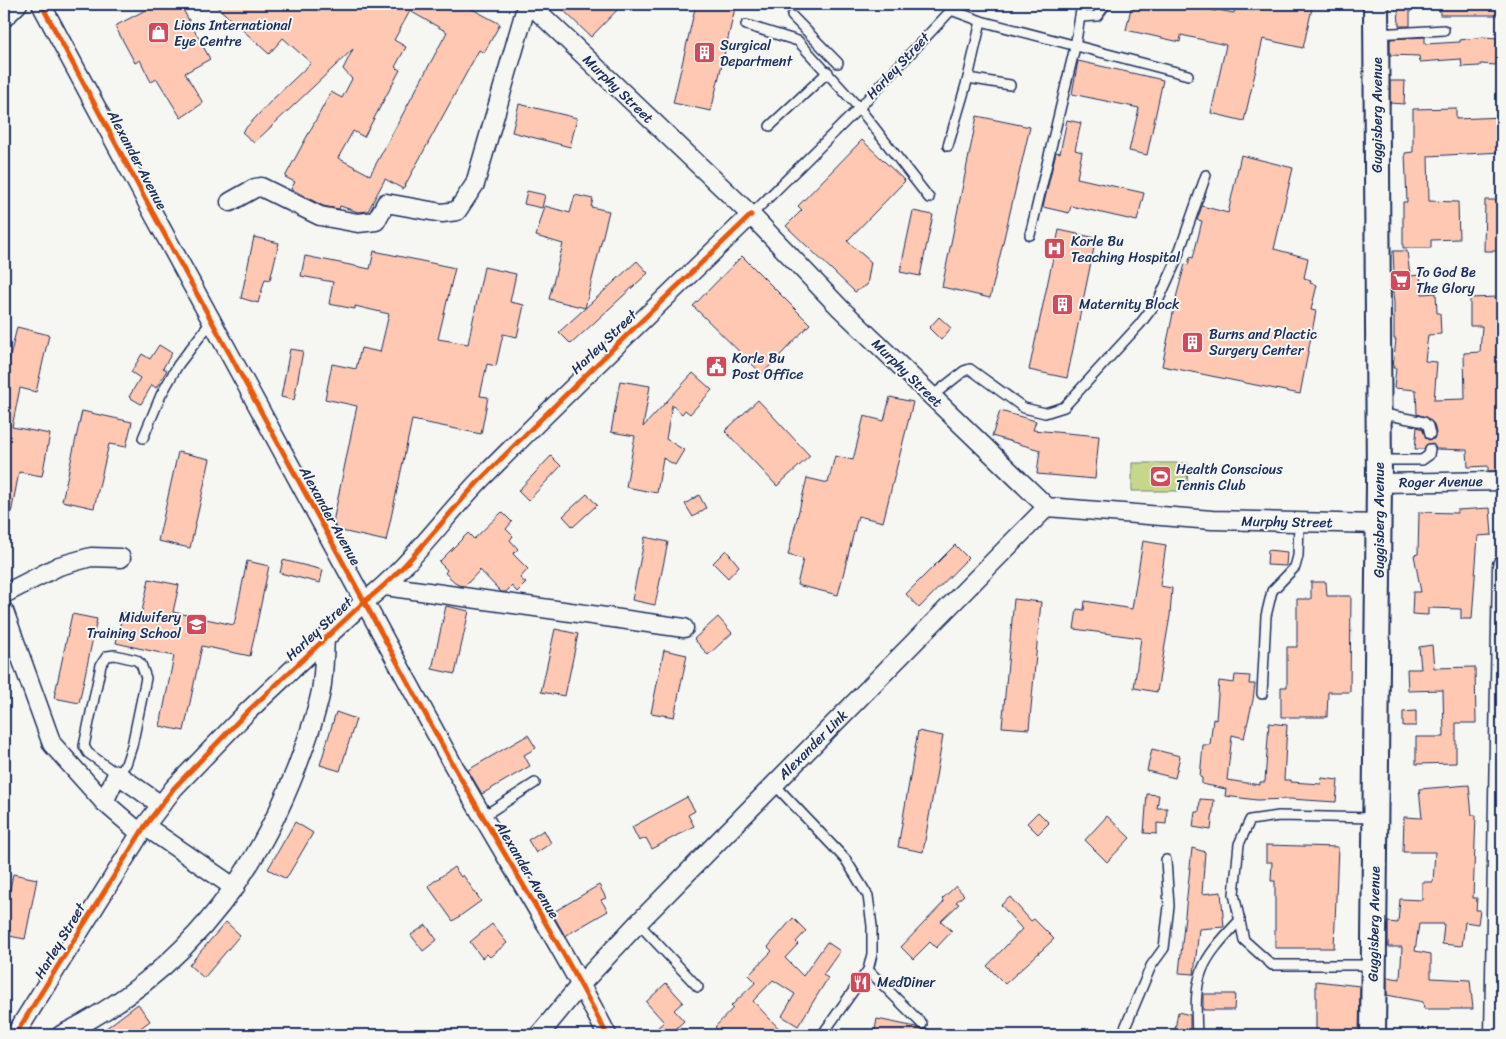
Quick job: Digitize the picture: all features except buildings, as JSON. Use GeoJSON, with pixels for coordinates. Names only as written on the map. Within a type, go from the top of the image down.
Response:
{"type":"FeatureCollection","features":[{"type":"Feature","properties":{"kind":"main road","name":"Guggisberg Avenue"},"geometry":{"type":"LineString","coordinates":[[1373,1035],[1379,524],[1376,4]]}},
{"type":"Feature","properties":{"kind":"street"},"geometry":{"type":"LineString","coordinates":[[4,18],[18,4]]}},
{"type":"Feature","properties":{"kind":"street","name":"Alexander Avenue"},"geometry":{"type":"LineString","coordinates":[[41,4],[211,322],[482,817],[581,984],[607,1035]]}},
{"type":"Feature","properties":{"kind":"street"},"geometry":{"type":"LineString","coordinates":[[230,202],[255,188],[261,187],[320,216],[358,223],[376,221],[386,203],[442,213],[457,211],[475,184],[529,4]]}},
{"type":"Feature","properties":{"kind":"street","name":"Murphy Street"},"geometry":{"type":"LineString","coordinates":[[529,4],[751,215],[840,308],[1047,507],[1212,520],[1379,524]]}},
{"type":"Feature","properties":{"kind":"street","name":"Harley Street"},"geometry":{"type":"LineString","coordinates":[[15,1035],[143,830],[174,788],[247,712],[324,638],[385,586],[459,502],[548,412],[751,215]]}},
{"type":"Feature","properties":{"kind":"street","name":"Roger Avenue"},"geometry":{"type":"LineString","coordinates":[[1379,472],[1502,481]]}},
{"type":"Feature","properties":{"kind":"street","name":"Alexander Link"},"geometry":{"type":"LineString","coordinates":[[540,1035],[581,984],[638,924],[1047,507]]}},
{"type":"Feature","properties":{"kind":"street"},"geometry":{"type":"LineString","coordinates":[[4,594],[59,566],[91,557],[121,558]]}},
{"type":"Feature","properties":{"kind":"street"},"geometry":{"type":"LineString","coordinates":[[1494,1035],[1502,565]]}},
{"type":"Feature","properties":{"kind":"street"},"geometry":{"type":"LineString","coordinates":[[385,586],[684,628]]}},
{"type":"Feature","properties":{"kind":"street"},"geometry":{"type":"LineString","coordinates":[[4,611],[52,744],[104,802],[143,830],[235,888]]}},
{"type":"Feature","properties":{"kind":"street"},"geometry":{"type":"LineString","coordinates":[[61,1035],[108,1010],[142,985],[205,925],[235,888],[260,849],[284,801],[308,737],[322,691],[324,638]]}},
{"type":"Feature","properties":{"kind":"street"},"geometry":{"type":"LineString","coordinates":[[104,802],[117,774],[161,805]]}},
{"type":"Feature","properties":{"kind":"lane"},"geometry":{"type":"LineString","coordinates":[[1030,235],[1075,47],[1082,4]]}},
{"type":"Feature","properties":{"kind":"lane"},"geometry":{"type":"LineString","coordinates":[[1080,17],[1097,16],[1106,4]]}},
{"type":"Feature","properties":{"kind":"lane"},"geometry":{"type":"LineString","coordinates":[[952,6],[981,21],[1188,75]]}},
{"type":"Feature","properties":{"kind":"lane","name":"Harley Street"},"geometry":{"type":"LineString","coordinates":[[751,215],[859,108],[952,6]]}},
{"type":"Feature","properties":{"kind":"lane"},"geometry":{"type":"LineString","coordinates":[[792,16],[838,63]]}},
{"type":"Feature","properties":{"kind":"lane"},"geometry":{"type":"LineString","coordinates":[[948,146],[968,78],[981,21]]}},
{"type":"Feature","properties":{"kind":"lane"},"geometry":{"type":"LineString","coordinates":[[746,25],[798,41],[859,108],[929,198]]}},
{"type":"Feature","properties":{"kind":"lane"},"geometry":{"type":"LineString","coordinates":[[1376,34],[1444,30]]}},
{"type":"Feature","properties":{"kind":"lane"},"geometry":{"type":"LineString","coordinates":[[770,126],[828,72]]}},
{"type":"Feature","properties":{"kind":"lane"},"geometry":{"type":"LineString","coordinates":[[968,78],[1010,85]]}},
{"type":"Feature","properties":{"kind":"lane"},"geometry":{"type":"LineString","coordinates":[[932,397],[964,371],[970,369],[1024,408],[1045,413],[1064,407],[1140,324],[1158,300],[1175,264],[1206,175]]}},
{"type":"Feature","properties":{"kind":"lane"},"geometry":{"type":"LineString","coordinates":[[143,438],[161,395],[178,365],[211,322]]}},
{"type":"Feature","properties":{"kind":"lane"},"geometry":{"type":"LineString","coordinates":[[1379,413],[1424,422],[1428,426],[1430,434]]}},
{"type":"Feature","properties":{"kind":"lane"},"geometry":{"type":"LineString","coordinates":[[1379,472],[1422,460],[1429,455],[1430,449]]}},
{"type":"Feature","properties":{"kind":"lane"},"geometry":{"type":"LineString","coordinates":[[1262,694],[1266,616],[1272,591],[1295,566],[1298,556],[1299,522]]}},
{"type":"Feature","properties":{"kind":"lane"},"geometry":{"type":"LineString","coordinates":[[115,655],[136,660],[141,664],[146,678],[132,746],[126,764],[117,774],[88,753],[84,746],[101,666],[108,656],[115,655]]}},
{"type":"Feature","properties":{"kind":"lane"},"geometry":{"type":"LineString","coordinates":[[482,817],[535,783]]}},
{"type":"Feature","properties":{"kind":"lane"},"geometry":{"type":"LineString","coordinates":[[774,784],[846,860],[868,896],[872,926],[872,954],[868,970],[822,1035]]}},
{"type":"Feature","properties":{"kind":"lane"},"geometry":{"type":"LineString","coordinates":[[1373,965],[1272,965],[1244,940],[1234,894],[1239,844],[1250,820],[1279,816],[1375,818]]}},
{"type":"Feature","properties":{"kind":"lane"},"geometry":{"type":"LineString","coordinates":[[1122,1035],[1151,966],[1164,948],[1170,906],[1166,860]]}},
{"type":"Feature","properties":{"kind":"lane"},"geometry":{"type":"LineString","coordinates":[[1197,1035],[1195,999],[1201,970],[1213,949],[1240,920]]}},
{"type":"Feature","properties":{"kind":"lane"},"geometry":{"type":"LineString","coordinates":[[638,924],[698,988]]}},
{"type":"Feature","properties":{"kind":"lane"},"geometry":{"type":"LineString","coordinates":[[868,970],[922,1024]]}},
{"type":"Feature","properties":{"kind":"green space","name":"Health Conscious Tennis Club"},"geometry":{"type":"Polygon","coordinates":[[[1132,463],[1188,463],[1187,491],[1132,491],[1132,463]]]}},
{"type":"Feature","properties":{"kind":"cycle path"},"geometry":{"type":"LineString","coordinates":[[41,4],[452,763],[551,932],[607,1035]]}},
{"type":"Feature","properties":{"kind":"cycle path"},"geometry":{"type":"LineString","coordinates":[[15,1035],[145,826],[174,788],[247,712],[396,574],[482,478],[751,215]]}},
{"type":"Feature","properties":{"kind":"place","name":"Lions International Eye Centre"},"geometry":{"type":"Point","coordinates":[158,33]}},
{"type":"Feature","properties":{"kind":"place","name":"Surgical Department"},"geometry":{"type":"Point","coordinates":[704,53]}},
{"type":"Feature","properties":{"kind":"place","name":"Korle Bu Teaching Hospital"},"geometry":{"type":"Point","coordinates":[1055,249]}},
{"type":"Feature","properties":{"kind":"place","name":"To God Be The Glory"},"geometry":{"type":"Point","coordinates":[1400,280]}},
{"type":"Feature","properties":{"kind":"place","name":"Maternity Block"},"geometry":{"type":"Point","coordinates":[1063,304]}},
{"type":"Feature","properties":{"kind":"place","name":"Burns and Plactic Surgery Center"},"geometry":{"type":"Point","coordinates":[1193,342]}},
{"type":"Feature","properties":{"kind":"place","name":"Korle Bu Post Office"},"geometry":{"type":"Point","coordinates":[716,366]}},
{"type":"Feature","properties":{"kind":"place","name":"Health Conscious Tennis Club"},"geometry":{"type":"Point","coordinates":[1160,477]}},
{"type":"Feature","properties":{"kind":"place","name":"Midwifery Training School"},"geometry":{"type":"Point","coordinates":[197,625]}},
{"type":"Feature","properties":{"kind":"place","name":"MedDiner"},"geometry":{"type":"Point","coordinates":[861,982]}}]}
